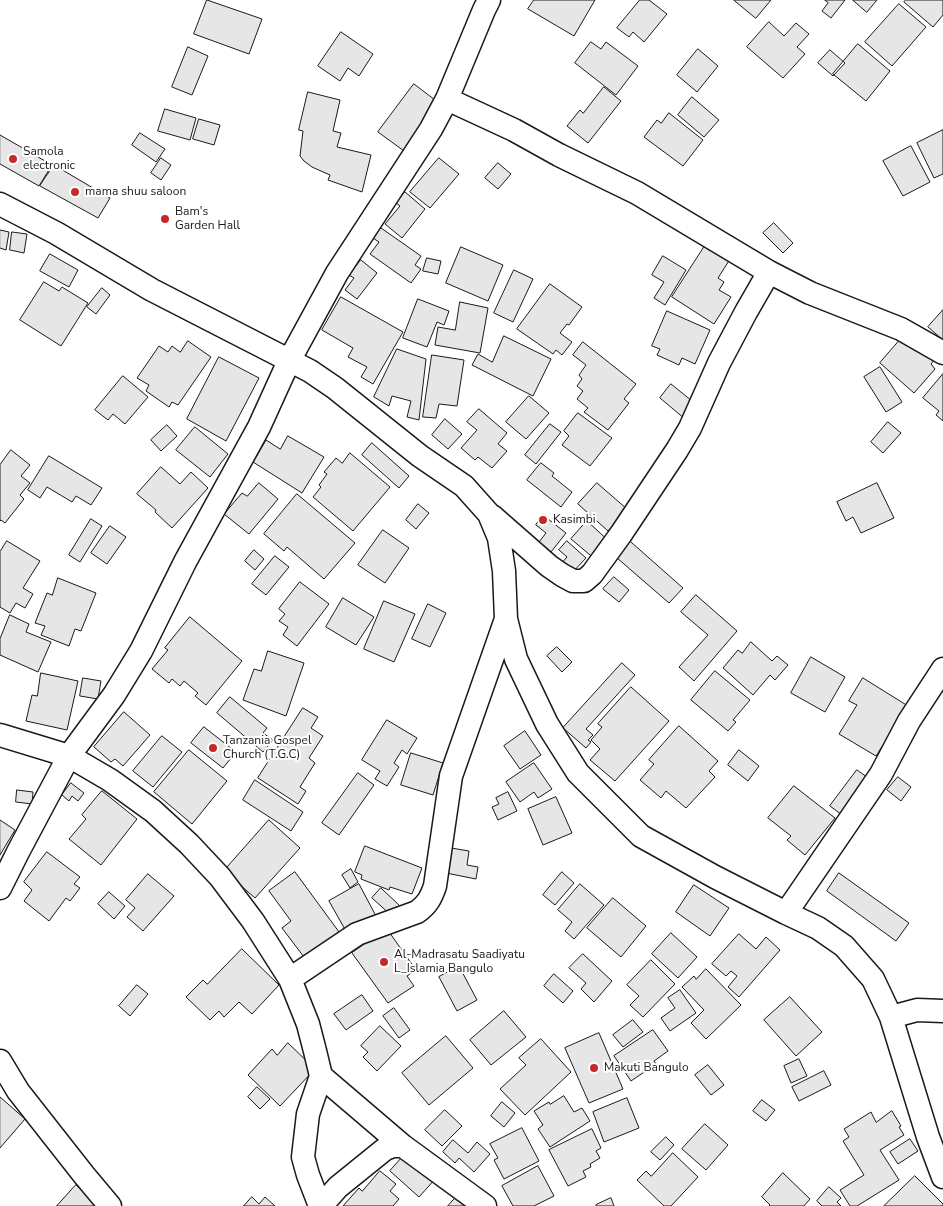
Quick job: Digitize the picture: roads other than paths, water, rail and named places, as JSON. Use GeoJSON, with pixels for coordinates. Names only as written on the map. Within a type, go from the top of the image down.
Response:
{"type":"FeatureCollection","features":[{"type":"Feature","properties":{"kind":"street"},"geometry":{"type":"LineString","coordinates":[[0,888],[69,756],[114,695],[141,651],[184,562],[258,427],[289,361],[338,273],[431,129],[447,99],[489,0]]}},
{"type":"Feature","properties":{"kind":"street"},"geometry":{"type":"LineString","coordinates":[[447,99],[514,130],[559,155],[637,193],[769,272],[810,293],[901,329],[943,353]]}},
{"type":"Feature","properties":{"kind":"street"},"geometry":{"type":"LineString","coordinates":[[0,204],[56,233],[152,290],[310,372],[335,388],[420,456],[464,486],[489,514],[549,566],[573,581],[584,581],[592,574],[677,450],[690,428],[724,354],[769,272]]}},
{"type":"Feature","properties":{"kind":"street"},"geometry":{"type":"LineString","coordinates":[[489,514],[499,538],[504,570],[506,619],[516,659],[547,724],[578,773],[641,836],[715,877],[818,928],[844,946],[873,979],[890,1017],[928,1137],[943,1176]]}},
{"type":"Feature","properties":{"kind":"street"},"geometry":{"type":"LineString","coordinates":[[290,979],[357,934],[417,912],[425,906],[431,897],[435,886],[451,776],[506,619]]}},
{"type":"Feature","properties":{"kind":"street"},"geometry":{"type":"LineString","coordinates":[[786,913],[881,774],[909,721],[943,669]]}},
{"type":"Feature","properties":{"kind":"street"},"geometry":{"type":"LineString","coordinates":[[0,735],[69,756],[110,780],[153,811],[220,877],[253,921],[290,979],[308,1024],[316,1051],[320,1076],[308,1114],[303,1157],[320,1206],[338,1187],[385,1149],[403,1146]]}},
{"type":"Feature","properties":{"kind":"street"},"geometry":{"type":"LineString","coordinates":[[890,1017],[917,1010],[943,1011]]}},
{"type":"Feature","properties":{"kind":"street"},"geometry":{"type":"LineString","coordinates":[[0,1061],[18,1091],[110,1206]]}},
{"type":"Feature","properties":{"kind":"street"},"geometry":{"type":"LineString","coordinates":[[320,1076],[403,1146],[485,1206]]}},
{"type":"Feature","properties":{"kind":"place","name":"Samola electronic"},"geometry":{"type":"Point","coordinates":[13,159]}},
{"type":"Feature","properties":{"kind":"place","name":"mama shuu saloon"},"geometry":{"type":"Point","coordinates":[75,192]}},
{"type":"Feature","properties":{"kind":"place","name":"Bam's Garden Hall"},"geometry":{"type":"Point","coordinates":[165,219]}},
{"type":"Feature","properties":{"kind":"place","name":"Kasimbi"},"geometry":{"type":"Point","coordinates":[543,520]}},
{"type":"Feature","properties":{"kind":"place","name":"Tanzania Gospel Church (T.G.C)"},"geometry":{"type":"Point","coordinates":[213,748]}},
{"type":"Feature","properties":{"kind":"place","name":"Al-Madrasatu Saadiyatu L_Islamia Bangulo"},"geometry":{"type":"Point","coordinates":[384,962]}},
{"type":"Feature","properties":{"kind":"place","name":"Makuti Bangulo"},"geometry":{"type":"Point","coordinates":[594,1068]}}]}
